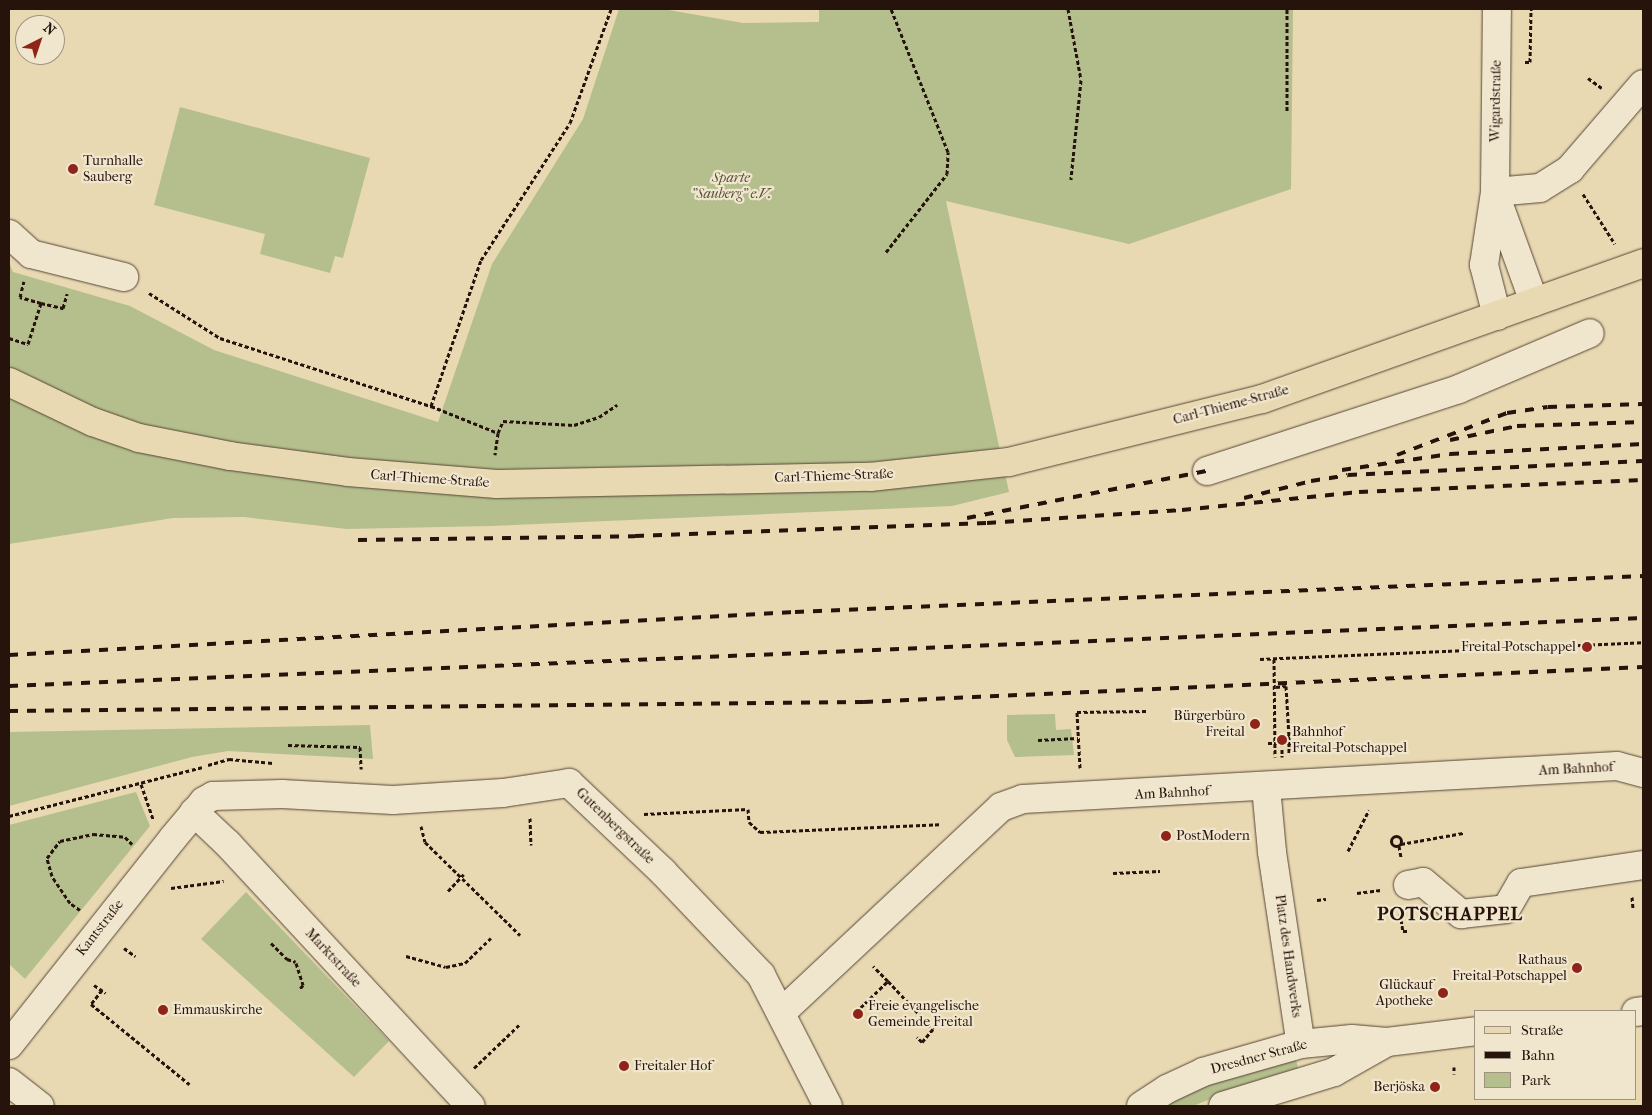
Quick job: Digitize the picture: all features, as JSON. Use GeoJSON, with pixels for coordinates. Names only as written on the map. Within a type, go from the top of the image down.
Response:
{"type":"FeatureCollection","features":[{"type":"Feature","properties":{"kind":"main road","name":"Carl-Thieme-Straße"},"geometry":{"type":"LineString","coordinates":[[9,382],[94,422],[139,438],[212,453],[348,472],[497,484],[870,477],[1009,462],[1262,398],[1643,263]]}},
{"type":"Feature","properties":{"kind":"street","name":"Wigardstraße"},"geometry":{"type":"LineString","coordinates":[[1497,9],[1495,192],[1484,265],[1497,316]]}},
{"type":"Feature","properties":{"kind":"street"},"geometry":{"type":"LineString","coordinates":[[1495,192],[1540,188],[1570,169],[1643,84]]}},
{"type":"Feature","properties":{"kind":"street","name":"Wigardstraße"},"geometry":{"type":"LineString","coordinates":[[1495,192],[1534,302]]}},
{"type":"Feature","properties":{"kind":"street"},"geometry":{"type":"LineString","coordinates":[[9,234],[31,254],[124,278]]}},
{"type":"Feature","properties":{"kind":"street"},"geometry":{"type":"LineString","coordinates":[[1207,471],[1459,389],[1590,333]]}},
{"type":"Feature","properties":{"kind":"street","name":"Am Bahnhof"},"geometry":{"type":"LineString","coordinates":[[782,1012],[1001,807],[1023,799],[1617,766],[1643,773]]}},
{"type":"Feature","properties":{"kind":"street","name":"Gutenbergstraße"},"geometry":{"type":"LineString","coordinates":[[194,812],[204,801],[225,795],[393,800],[504,793],[569,783],[663,872],[761,975],[782,1012],[828,1106]]}},
{"type":"Feature","properties":{"kind":"street","name":"Platz des Handwerks"},"geometry":{"type":"LineString","coordinates":[[1266,786],[1286,954],[1298,1032]]}},
{"type":"Feature","properties":{"kind":"street","name":"Kantstraße"},"geometry":{"type":"LineString","coordinates":[[9,1045],[194,812]]}},
{"type":"Feature","properties":{"kind":"street","name":"Marktstraße"},"geometry":{"type":"LineString","coordinates":[[194,812],[228,844],[471,1106]]}},
{"type":"Feature","properties":{"kind":"street"},"geometry":{"type":"LineString","coordinates":[[1395,887],[1424,882],[1461,914],[1506,909],[1521,883],[1643,865]]}},
{"type":"Feature","properties":{"kind":"street"},"geometry":{"type":"LineString","coordinates":[[1222,1106],[1334,1072],[1388,1042],[1474,1031]]}},
{"type":"Feature","properties":{"kind":"street","name":"Dresdner Straße"},"geometry":{"type":"LineString","coordinates":[[1141,1106],[1167,1089],[1203,1072],[1301,1044],[1352,1039],[1388,1042]]}},
{"type":"Feature","properties":{"kind":"street"},"geometry":{"type":"LineString","coordinates":[[9,1082],[40,1106]]}},
{"type":"Feature","properties":{"kind":"path"},"geometry":{"type":"LineString","coordinates":[[431,406],[481,260],[570,124],[611,9]]}},
{"type":"Feature","properties":{"kind":"path"},"geometry":{"type":"LineString","coordinates":[[886,252],[947,174],[948,152],[891,9]]}},
{"type":"Feature","properties":{"kind":"path"},"geometry":{"type":"LineString","coordinates":[[1068,9],[1081,80],[1071,179]]}},
{"type":"Feature","properties":{"kind":"path"},"geometry":{"type":"LineString","coordinates":[[1287,9],[1287,111]]}},
{"type":"Feature","properties":{"kind":"path"},"geometry":{"type":"LineString","coordinates":[[1529,51],[1531,9]]}},
{"type":"Feature","properties":{"kind":"path"},"geometry":{"type":"LineString","coordinates":[[1588,78],[1600,87]]}},
{"type":"Feature","properties":{"kind":"path"},"geometry":{"type":"LineString","coordinates":[[1582,192],[1617,247]]}},
{"type":"Feature","properties":{"kind":"path"},"geometry":{"type":"LineString","coordinates":[[25,277],[20,297],[41,303],[63,308],[68,288]]}},
{"type":"Feature","properties":{"kind":"path"},"geometry":{"type":"LineString","coordinates":[[124,278],[220,338],[431,406],[498,433]]}},
{"type":"Feature","properties":{"kind":"path"},"geometry":{"type":"LineString","coordinates":[[9,338],[28,344],[41,303]]}},
{"type":"Feature","properties":{"kind":"path"},"geometry":{"type":"LineString","coordinates":[[494,460],[498,433],[503,421],[574,425],[599,418],[617,405]]}},
{"type":"Feature","properties":{"kind":"path"},"geometry":{"type":"LineString","coordinates":[[1260,659],[1643,642]]}},
{"type":"Feature","properties":{"kind":"path"},"geometry":{"type":"LineString","coordinates":[[1274,658],[1277,736],[1275,760]]}},
{"type":"Feature","properties":{"kind":"path"},"geometry":{"type":"LineString","coordinates":[[1275,687],[1286,686],[1289,760]]}},
{"type":"Feature","properties":{"kind":"path"},"geometry":{"type":"LineString","coordinates":[[1080,771],[1076,712],[1148,711]]}},
{"type":"Feature","properties":{"kind":"path"},"geometry":{"type":"LineString","coordinates":[[1277,736],[1289,736]]}},
{"type":"Feature","properties":{"kind":"path"},"geometry":{"type":"LineString","coordinates":[[1038,740],[1078,738]]}},
{"type":"Feature","properties":{"kind":"path"},"geometry":{"type":"LineString","coordinates":[[1268,743],[1295,742]]}},
{"type":"Feature","properties":{"kind":"path"},"geometry":{"type":"LineString","coordinates":[[288,745],[360,747],[362,770]]}},
{"type":"Feature","properties":{"kind":"path"},"geometry":{"type":"LineString","coordinates":[[9,816],[141,784],[150,812]]}},
{"type":"Feature","properties":{"kind":"path"},"geometry":{"type":"LineString","coordinates":[[1348,851],[1357,827],[1372,804]]}},
{"type":"Feature","properties":{"kind":"path"},"geometry":{"type":"LineString","coordinates":[[635,814],[748,809],[749,822],[760,832],[948,824]]}},
{"type":"Feature","properties":{"kind":"path"},"geometry":{"type":"LineString","coordinates":[[530,813],[531,845]]}},
{"type":"Feature","properties":{"kind":"path"},"geometry":{"type":"LineString","coordinates":[[420,824],[425,842],[520,935]]}},
{"type":"Feature","properties":{"kind":"path"},"geometry":{"type":"LineString","coordinates":[[1401,844],[1463,833]]}},
{"type":"Feature","properties":{"kind":"path"},"geometry":{"type":"LineString","coordinates":[[87,915],[70,903],[52,876],[47,858],[60,841],[94,834],[126,837],[135,847]]}},
{"type":"Feature","properties":{"kind":"path"},"geometry":{"type":"LineString","coordinates":[[1113,874],[1160,871]]}},
{"type":"Feature","properties":{"kind":"path"},"geometry":{"type":"LineString","coordinates":[[448,891],[464,874]]}},
{"type":"Feature","properties":{"kind":"path"},"geometry":{"type":"LineString","coordinates":[[167,888],[233,880]]}},
{"type":"Feature","properties":{"kind":"path"},"geometry":{"type":"LineString","coordinates":[[1357,893],[1395,887]]}},
{"type":"Feature","properties":{"kind":"path"},"geometry":{"type":"LineString","coordinates":[[1317,900],[1326,899]]}},
{"type":"Feature","properties":{"kind":"path"},"geometry":{"type":"LineString","coordinates":[[1401,923],[1403,931],[1408,931]]}},
{"type":"Feature","properties":{"kind":"path"},"geometry":{"type":"LineString","coordinates":[[406,956],[446,967],[465,963],[490,938]]}},
{"type":"Feature","properties":{"kind":"path"},"geometry":{"type":"LineString","coordinates":[[272,943],[287,959],[296,962]]}},
{"type":"Feature","properties":{"kind":"path"},"geometry":{"type":"LineString","coordinates":[[124,947],[135,956]]}},
{"type":"Feature","properties":{"kind":"path"},"geometry":{"type":"LineString","coordinates":[[872,965],[933,1029],[922,1042],[917,1037]]}},
{"type":"Feature","properties":{"kind":"path"},"geometry":{"type":"LineString","coordinates":[[858,1014],[888,981]]}},
{"type":"Feature","properties":{"kind":"path"},"geometry":{"type":"LineString","coordinates":[[94,984],[104,992],[90,1004],[189,1084]]}},
{"type":"Feature","properties":{"kind":"path"},"geometry":{"type":"LineString","coordinates":[[468,1074],[520,1024]]}},
{"type":"Feature","properties":{"kind":"path"},"geometry":{"type":"LineString","coordinates":[[1454,1067],[1454,1074]]}},
{"type":"Feature","properties":{"kind":"green space","name":"Sparte \"Sauberg\" e.V."},"geometry":{"type":"Polygon","coordinates":[[[619,9],[663,9],[743,23],[819,22],[819,9],[1293,9],[1291,189],[1129,244],[946,201],[1009,492],[952,506],[490,526],[347,529],[244,517],[173,518],[9,544],[9,262],[13,272],[130,306],[214,350],[438,422],[492,264],[583,119],[619,9]]]}},
{"type":"Feature","properties":{"kind":"green space"},"geometry":{"type":"Polygon","coordinates":[[[180,107],[370,158],[343,258],[335,256],[330,273],[260,254],[265,234],[154,205],[180,107]]]}},
{"type":"Feature","properties":{"kind":"green space"},"geometry":{"type":"Polygon","coordinates":[[[1055,714],[1056,730],[1071,729],[1074,755],[1015,757],[1007,740],[1007,715],[1055,714]]]}},
{"type":"Feature","properties":{"kind":"green space"},"geometry":{"type":"Polygon","coordinates":[[[370,725],[373,759],[228,751],[192,757],[9,806],[9,732],[370,725]]]}},
{"type":"Feature","properties":{"kind":"green space"},"geometry":{"type":"Polygon","coordinates":[[[136,792],[150,826],[25,979],[9,964],[9,825],[136,792]]]}},
{"type":"Feature","properties":{"kind":"green space"},"geometry":{"type":"Polygon","coordinates":[[[246,892],[389,1041],[354,1077],[201,939],[246,892]]]}},
{"type":"Feature","properties":{"kind":"green space"},"geometry":{"type":"Polygon","coordinates":[[[1295,1055],[1298,1068],[1255,1081],[1193,1106],[1158,1106],[1173,1094],[1295,1055]]]}},
{"type":"Feature","properties":{"kind":"railway"},"geometry":{"type":"LineString","coordinates":[[1397,455],[1507,413],[1548,407],[1643,404]]}},
{"type":"Feature","properties":{"kind":"railway"},"geometry":{"type":"LineString","coordinates":[[1450,440],[1517,426],[1643,422]]}},
{"type":"Feature","properties":{"kind":"railway"},"geometry":{"type":"LineString","coordinates":[[1342,470],[1450,454],[1643,444]]}},
{"type":"Feature","properties":{"kind":"railway"},"geometry":{"type":"LineString","coordinates":[[1244,498],[1311,481],[1348,475],[1643,461]]}},
{"type":"Feature","properties":{"kind":"railway"},"geometry":{"type":"LineString","coordinates":[[967,518],[1207,471]]}},
{"type":"Feature","properties":{"kind":"railway"},"geometry":{"type":"LineString","coordinates":[[358,540],[635,536],[987,523],[1182,510],[1359,492],[1643,480]]}},
{"type":"Feature","properties":{"kind":"railway"},"geometry":{"type":"LineString","coordinates":[[9,655],[795,612],[1643,576]]}},
{"type":"Feature","properties":{"kind":"railway"},"geometry":{"type":"LineString","coordinates":[[9,686],[1643,618]]}},
{"type":"Feature","properties":{"kind":"railway"},"geometry":{"type":"LineString","coordinates":[[9,711],[864,702],[1643,667]]}},
{"type":"Feature","properties":{"kind":"place","name":"Turnhalle Sauberg"},"geometry":{"type":"Point","coordinates":[73,169]}},
{"type":"Feature","properties":{"kind":"place","name":"Freital-Potschappel"},"geometry":{"type":"Point","coordinates":[1587,647]}},
{"type":"Feature","properties":{"kind":"place","name":"Bürgerbüro Freital"},"geometry":{"type":"Point","coordinates":[1255,724]}},
{"type":"Feature","properties":{"kind":"place","name":"Bahnhof Freital-Potschappel"},"geometry":{"type":"Point","coordinates":[1282,740]}},
{"type":"Feature","properties":{"kind":"place","name":"PostModern"},"geometry":{"type":"Point","coordinates":[1166,836]}},
{"type":"Feature","properties":{"kind":"place","name":"Rathaus Freital-Potschappel"},"geometry":{"type":"Point","coordinates":[1577,968]}},
{"type":"Feature","properties":{"kind":"place","name":"Glückauf Apotheke"},"geometry":{"type":"Point","coordinates":[1443,993]}},
{"type":"Feature","properties":{"kind":"place","name":"Emmauskirche"},"geometry":{"type":"Point","coordinates":[163,1010]}},
{"type":"Feature","properties":{"kind":"place","name":"Freie evangelische Gemeinde Freital"},"geometry":{"type":"Point","coordinates":[858,1014]}},
{"type":"Feature","properties":{"kind":"place","name":"Freitaler Hof"},"geometry":{"type":"Point","coordinates":[624,1066]}},
{"type":"Feature","properties":{"kind":"place","name":"Berjöska"},"geometry":{"type":"Point","coordinates":[1435,1087]}},
{"type":"Feature","properties":{"kind":"district","name":"POTSCHAPPEL"},"geometry":{"type":"Point","coordinates":[1450,915]}}]}
